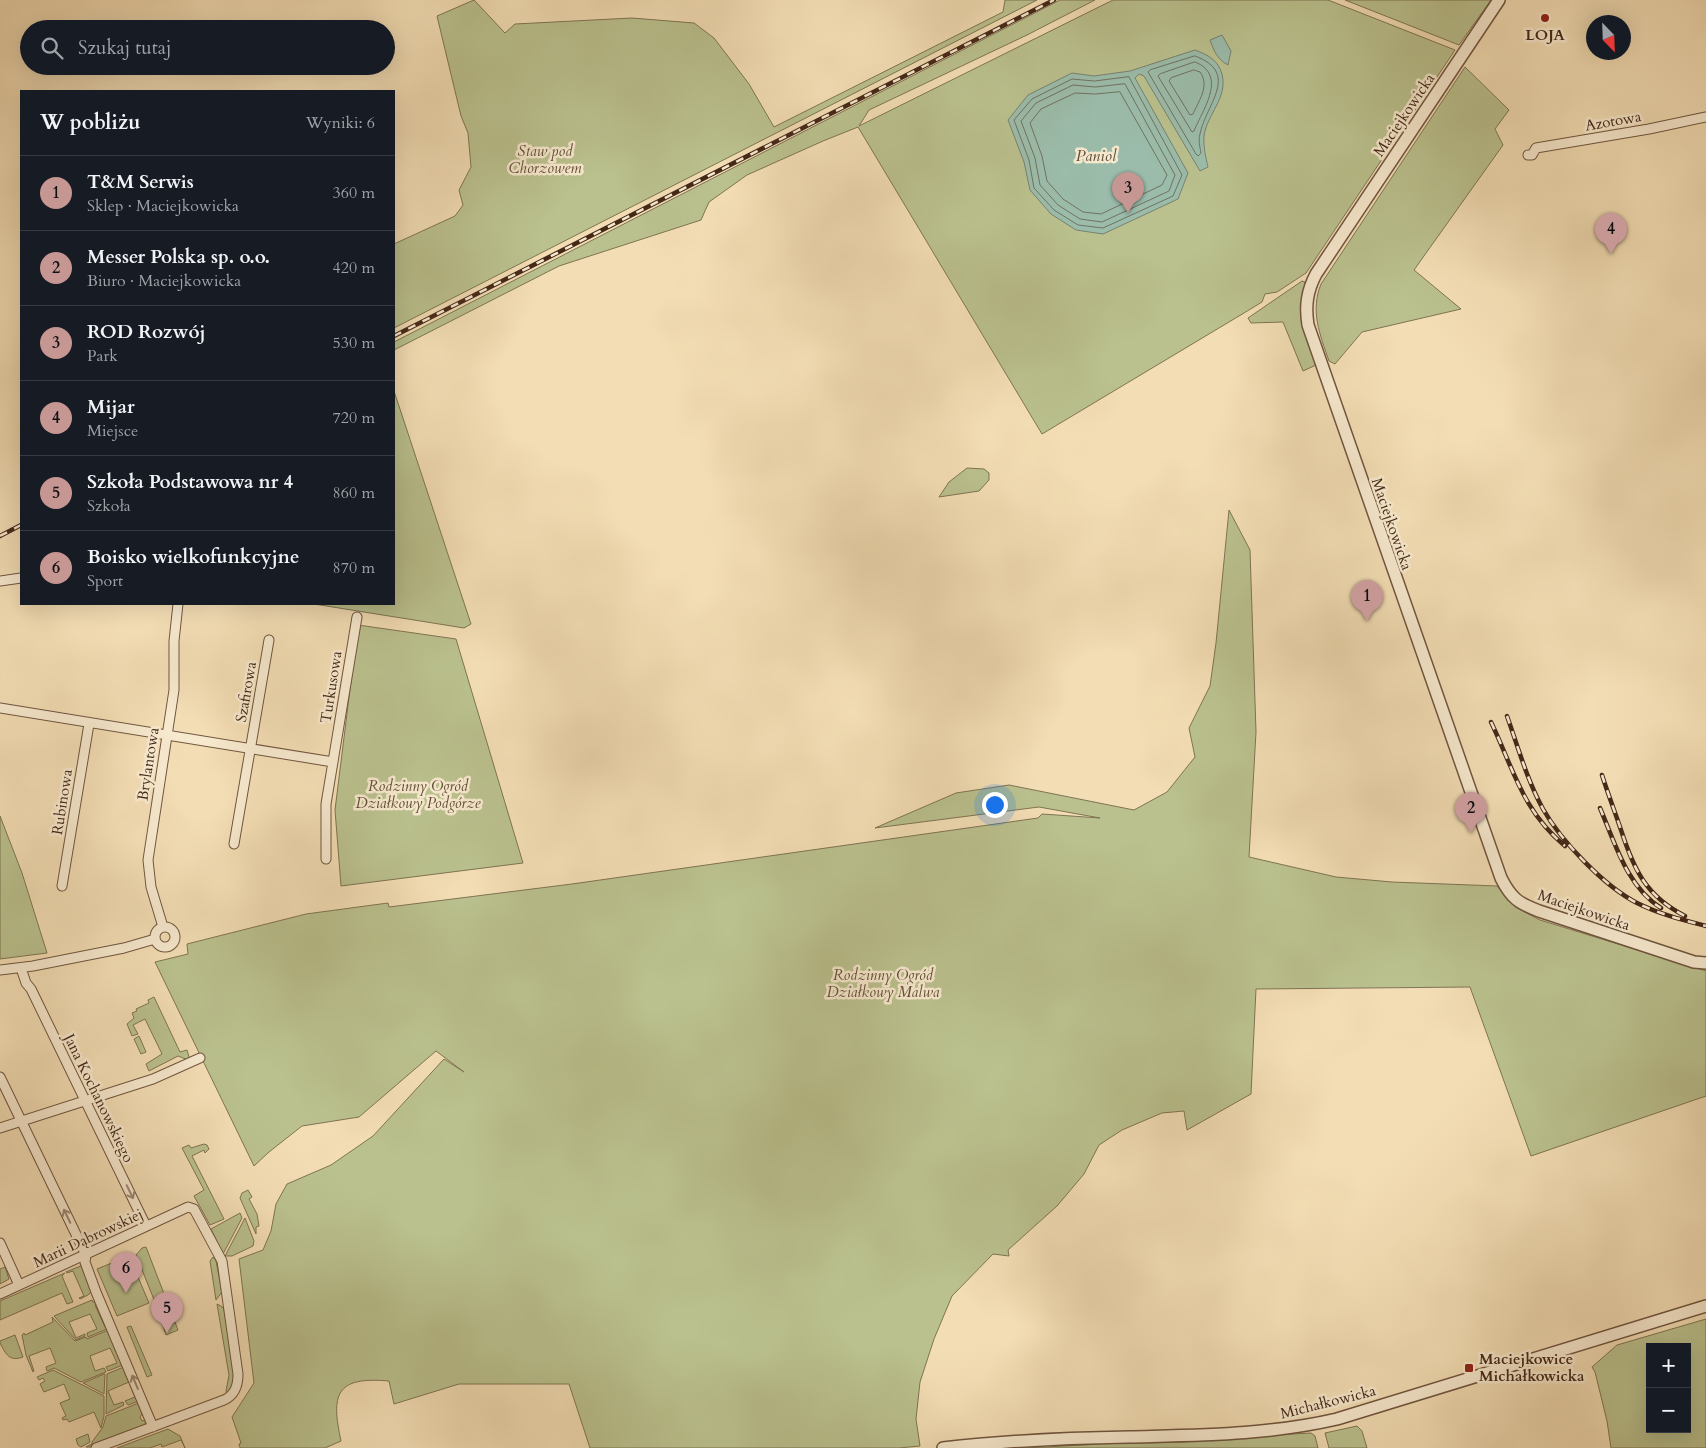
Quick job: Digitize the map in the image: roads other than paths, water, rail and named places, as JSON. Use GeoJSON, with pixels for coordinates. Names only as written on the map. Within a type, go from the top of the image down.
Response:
{"type":"FeatureCollection","features":[{"type":"Feature","properties":{"kind":"street","name":"Maciejkowicka"},"geometry":{"type":"LineString","coordinates":[[1500,0],[1316,274],[1308,296],[1306,314],[1308,325],[1501,878],[1508,892],[1520,903],[1543,913],[1706,964]]}},
{"type":"Feature","properties":{"kind":"street","name":"Azotowa"},"geometry":{"type":"LineString","coordinates":[[1528,156],[1532,155],[1536,148],[1706,117]]}},
{"type":"Feature","properties":{"kind":"street"},"geometry":{"type":"LineString","coordinates":[[0,581],[20,578]]}},
{"type":"Feature","properties":{"kind":"street","name":"Brylantowa"},"geometry":{"type":"LineString","coordinates":[[163,927],[151,887],[148,860],[175,676],[174,641],[178,605]]}},
{"type":"Feature","properties":{"kind":"street","name":"Turkusowa"},"geometry":{"type":"LineString","coordinates":[[326,859],[326,804],[357,617]]}},
{"type":"Feature","properties":{"kind":"street","name":"Szafirowa"},"geometry":{"type":"LineString","coordinates":[[234,844],[269,640]]}},
{"type":"Feature","properties":{"kind":"street"},"geometry":{"type":"LineString","coordinates":[[0,708],[89,724],[333,762]]}},
{"type":"Feature","properties":{"kind":"street","name":"Rubinowa"},"geometry":{"type":"LineString","coordinates":[[62,886],[89,724]]}},
{"type":"Feature","properties":{"kind":"street"},"geometry":{"type":"LineString","coordinates":[[163,927],[170,928],[173,931],[173,942],[167,947],[159,945],[155,939],[156,931],[163,927]]}},
{"type":"Feature","properties":{"kind":"street"},"geometry":{"type":"LineString","coordinates":[[0,970],[21,968],[124,948],[155,939]]}},
{"type":"Feature","properties":{"kind":"street","name":"Jana Kochanowskiego"},"geometry":{"type":"LineString","coordinates":[[21,968],[26,983],[31,989],[146,1226]]}},
{"type":"Feature","properties":{"kind":"street"},"geometry":{"type":"LineString","coordinates":[[0,1128],[153,1079],[200,1058]]}},
{"type":"Feature","properties":{"kind":"street"},"geometry":{"type":"LineString","coordinates":[[0,1077],[86,1255],[85,1262],[96,1292],[154,1427],[96,1448]]}},
{"type":"Feature","properties":{"kind":"street","name":"Marii Dąbrowskiej"},"geometry":{"type":"LineString","coordinates":[[0,1294],[188,1207],[194,1209],[222,1262],[238,1380],[237,1387],[229,1398],[154,1427]]}},
{"type":"Feature","properties":{"kind":"street"},"geometry":{"type":"LineString","coordinates":[[0,1243],[19,1285]]}},
{"type":"Feature","properties":{"kind":"street","name":"Michałkowicka"},"geometry":{"type":"LineString","coordinates":[[943,1448],[1088,1438],[1220,1434],[1279,1430],[1315,1424],[1337,1419],[1706,1306]]}},
{"type":"Feature","properties":{"kind":"water"},"geometry":{"type":"Polygon","coordinates":[[[1222,35],[1231,51],[1228,65],[1216,54],[1210,40],[1222,35]]]}},
{"type":"Feature","properties":{"kind":"water","name":"Paniol"},"geometry":{"type":"Polygon","coordinates":[[[1195,50],[1208,56],[1218,65],[1223,83],[1220,98],[1209,120],[1204,136],[1204,148],[1208,167],[1200,171],[1144,76],[1139,74],[1135,78],[1188,173],[1178,199],[1103,234],[1076,230],[1051,214],[1030,190],[1024,162],[1008,120],[1028,95],[1072,73],[1094,76],[1130,71],[1195,50]]]}},
{"type":"Feature","properties":{"kind":"railway"},"geometry":{"type":"LineString","coordinates":[[395,335],[1054,0]]}},
{"type":"Feature","properties":{"kind":"railway"},"geometry":{"type":"LineString","coordinates":[[0,536],[20,526]]}},
{"type":"Feature","properties":{"kind":"railway"},"geometry":{"type":"LineString","coordinates":[[1507,716],[1537,798],[1551,822],[1584,862],[1611,886],[1637,903],[1662,914],[1706,926]]}},
{"type":"Feature","properties":{"kind":"railway"},"geometry":{"type":"LineString","coordinates":[[1491,722],[1520,789],[1550,832],[1565,846]]}},
{"type":"Feature","properties":{"kind":"railway"},"geometry":{"type":"LineString","coordinates":[[1602,775],[1637,870],[1651,891],[1660,900],[1685,916]]}},
{"type":"Feature","properties":{"kind":"railway"},"geometry":{"type":"LineString","coordinates":[[1600,808],[1623,863],[1639,888],[1661,908]]}},
{"type":"Feature","properties":{"kind":"place","name":"LOJA"},"geometry":{"type":"Point","coordinates":[1545,18]}},
{"type":"Feature","properties":{"kind":"place","name":"ROD Rozwój"},"geometry":{"type":"Point","coordinates":[1128,213]}},
{"type":"Feature","properties":{"kind":"place","name":"Mijar"},"geometry":{"type":"Point","coordinates":[1611,254]}},
{"type":"Feature","properties":{"kind":"place","name":"T&M Serwis"},"geometry":{"type":"Point","coordinates":[1367,621]}},
{"type":"Feature","properties":{"kind":"place","name":"Messer Polska sp. o.o."},"geometry":{"type":"Point","coordinates":[1471,833]}},
{"type":"Feature","properties":{"kind":"place","name":"Boisko wielkofunkcyjne"},"geometry":{"type":"Point","coordinates":[126,1293]}},
{"type":"Feature","properties":{"kind":"place","name":"Szkoła Podstawowa nr 4"},"geometry":{"type":"Point","coordinates":[167,1333]}},
{"type":"Feature","properties":{"kind":"place","name":"Maciejkowice Michałkowicka"},"geometry":{"type":"Point","coordinates":[1469,1368]}},
{"type":"Feature","properties":{"kind":"park label","name":"Staw pod Chorzowem"},"geometry":{"type":"Point","coordinates":[545,160]}},
{"type":"Feature","properties":{"kind":"park label","name":"Rodzinny Ogród Działkowy Podgórze"},"geometry":{"type":"Point","coordinates":[418,794]}},
{"type":"Feature","properties":{"kind":"park label","name":"Rodzinny Ogród Działkowy Malwa"},"geometry":{"type":"Point","coordinates":[883,984]}}]}
